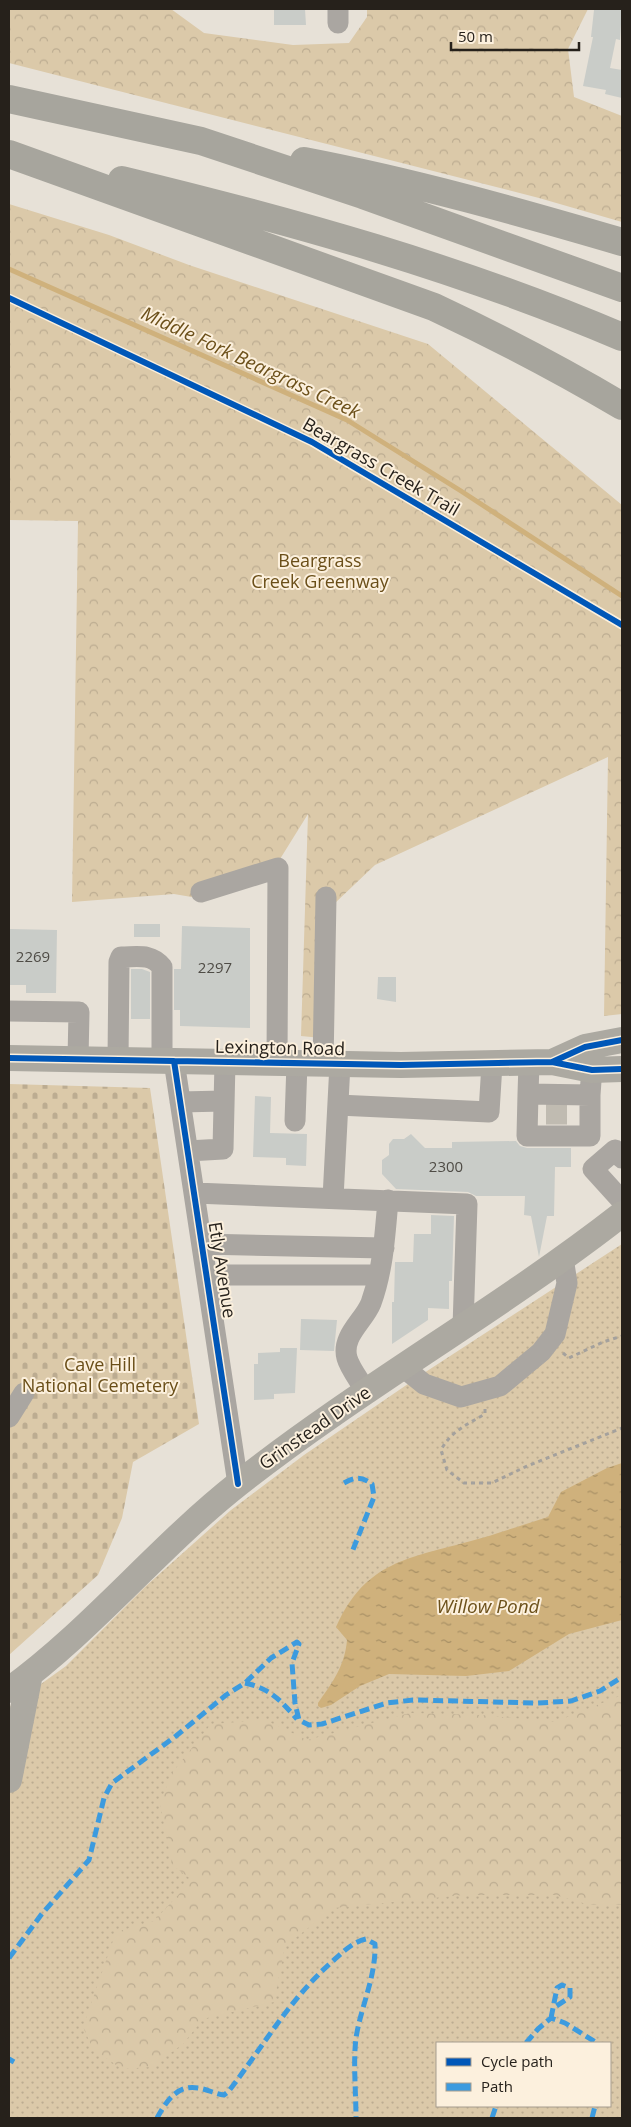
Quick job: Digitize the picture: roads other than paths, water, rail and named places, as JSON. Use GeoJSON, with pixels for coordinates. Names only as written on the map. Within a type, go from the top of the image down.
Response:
{"type":"FeatureCollection","features":[{"type":"Feature","properties":{"kind":"highway"},"geometry":{"type":"LineString","coordinates":[[9,99],[201,141],[403,181],[498,205],[622,242]]}},
{"type":"Feature","properties":{"kind":"highway"},"geometry":{"type":"LineString","coordinates":[[201,141],[622,288]]}},
{"type":"Feature","properties":{"kind":"highway"},"geometry":{"type":"LineString","coordinates":[[9,153],[214,202],[367,244],[459,273],[622,336]]}},
{"type":"Feature","properties":{"kind":"highway"},"geometry":{"type":"LineString","coordinates":[[9,153],[434,307],[482,329],[564,372],[622,406]]}},
{"type":"Feature","properties":{"kind":"main road","name":"Lexington Road"},"geometry":{"type":"LineString","coordinates":[[9,1058],[332,1064],[540,1063],[585,1047],[622,1040]]}},
{"type":"Feature","properties":{"kind":"main road","name":"Lexington Road"},"geometry":{"type":"LineString","coordinates":[[540,1063],[587,1098],[622,1069]]}},
{"type":"Feature","properties":{"kind":"main road","name":"Grinstead Drive"},"geometry":{"type":"LineString","coordinates":[[9,1690],[59,1650],[192,1522],[238,1484],[300,1437],[463,1327],[622,1214]]}},
{"type":"Feature","properties":{"kind":"main road"},"geometry":{"type":"LineString","coordinates":[[9,1780],[30,1674]]}},
{"type":"Feature","properties":{"kind":"street"},"geometry":{"type":"LineString","coordinates":[[201,892],[278,868],[287,1063],[295,1121]]}},
{"type":"Feature","properties":{"kind":"street"},"geometry":{"type":"LineString","coordinates":[[326,897],[332,1064],[338,1105],[333,1198]]}},
{"type":"Feature","properties":{"kind":"street","name":"Etly Avenue"},"geometry":{"type":"LineString","coordinates":[[118,1060],[119,962],[121,957],[149,957],[157,960],[163,972],[168,1061],[180,1102],[238,1484]]}},
{"type":"Feature","properties":{"kind":"street"},"geometry":{"type":"LineString","coordinates":[[9,1012],[79,1012],[78,1060]]}},
{"type":"Feature","properties":{"kind":"street"},"geometry":{"type":"LineString","coordinates":[[188,1151],[223,1149],[225,1062]]}},
{"type":"Feature","properties":{"kind":"street"},"geometry":{"type":"LineString","coordinates":[[540,1063],[534,1107],[527,1136],[590,1136],[614,1158],[593,1169],[622,1201]]}},
{"type":"Feature","properties":{"kind":"street"},"geometry":{"type":"LineString","coordinates":[[338,1105],[489,1112],[492,1064]]}},
{"type":"Feature","properties":{"kind":"street"},"geometry":{"type":"LineString","coordinates":[[534,1107],[587,1098],[590,1136]]}},
{"type":"Feature","properties":{"kind":"street"},"geometry":{"type":"LineString","coordinates":[[180,1102],[224,1101]]}},
{"type":"Feature","properties":{"kind":"street"},"geometry":{"type":"LineString","coordinates":[[194,1193],[467,1204],[463,1327]]}},
{"type":"Feature","properties":{"kind":"street"},"geometry":{"type":"LineString","coordinates":[[366,1392],[347,1358],[347,1343],[356,1323],[370,1305],[379,1275],[384,1248],[388,1200]]}},
{"type":"Feature","properties":{"kind":"street"},"geometry":{"type":"LineString","coordinates":[[202,1244],[384,1248]]}},
{"type":"Feature","properties":{"kind":"street"},"geometry":{"type":"LineString","coordinates":[[403,1366],[424,1384],[460,1396],[500,1386],[541,1352],[555,1334],[567,1283],[562,1258]]}},
{"type":"Feature","properties":{"kind":"street"},"geometry":{"type":"LineString","coordinates":[[207,1275],[379,1275]]}},
{"type":"Feature","properties":{"kind":"street"},"geometry":{"type":"LineString","coordinates":[[9,1417],[24,1393]]}},
{"type":"Feature","properties":{"kind":"water","name":"Willow Pond"},"geometry":{"type":"Polygon","coordinates":[[[622,1463],[622,1620],[569,1634],[509,1671],[466,1676],[389,1674],[360,1686],[331,1705],[321,1708],[318,1706],[344,1658],[347,1640],[336,1627],[348,1605],[361,1588],[375,1575],[409,1558],[548,1517],[561,1492],[607,1468],[622,1463]]]}},
{"type":"Feature","properties":{"kind":"waterway","name":"Middle Fork Beargrass Creek"},"geometry":{"type":"LineString","coordinates":[[9,269],[347,420],[461,491],[622,596]]}},
{"type":"Feature","properties":{"kind":"tunnel"},"geometry":{"type":"LineString","coordinates":[[546,1114],[575,1114]]}},
{"type":"Feature","properties":{"kind":"park label","name":"Beargrass Creek Greenway"},"geometry":{"type":"Point","coordinates":[320,571]}},
{"type":"Feature","properties":{"kind":"park label","name":"Cave Hill National Cemetery"},"geometry":{"type":"Point","coordinates":[100,1375]}}]}
